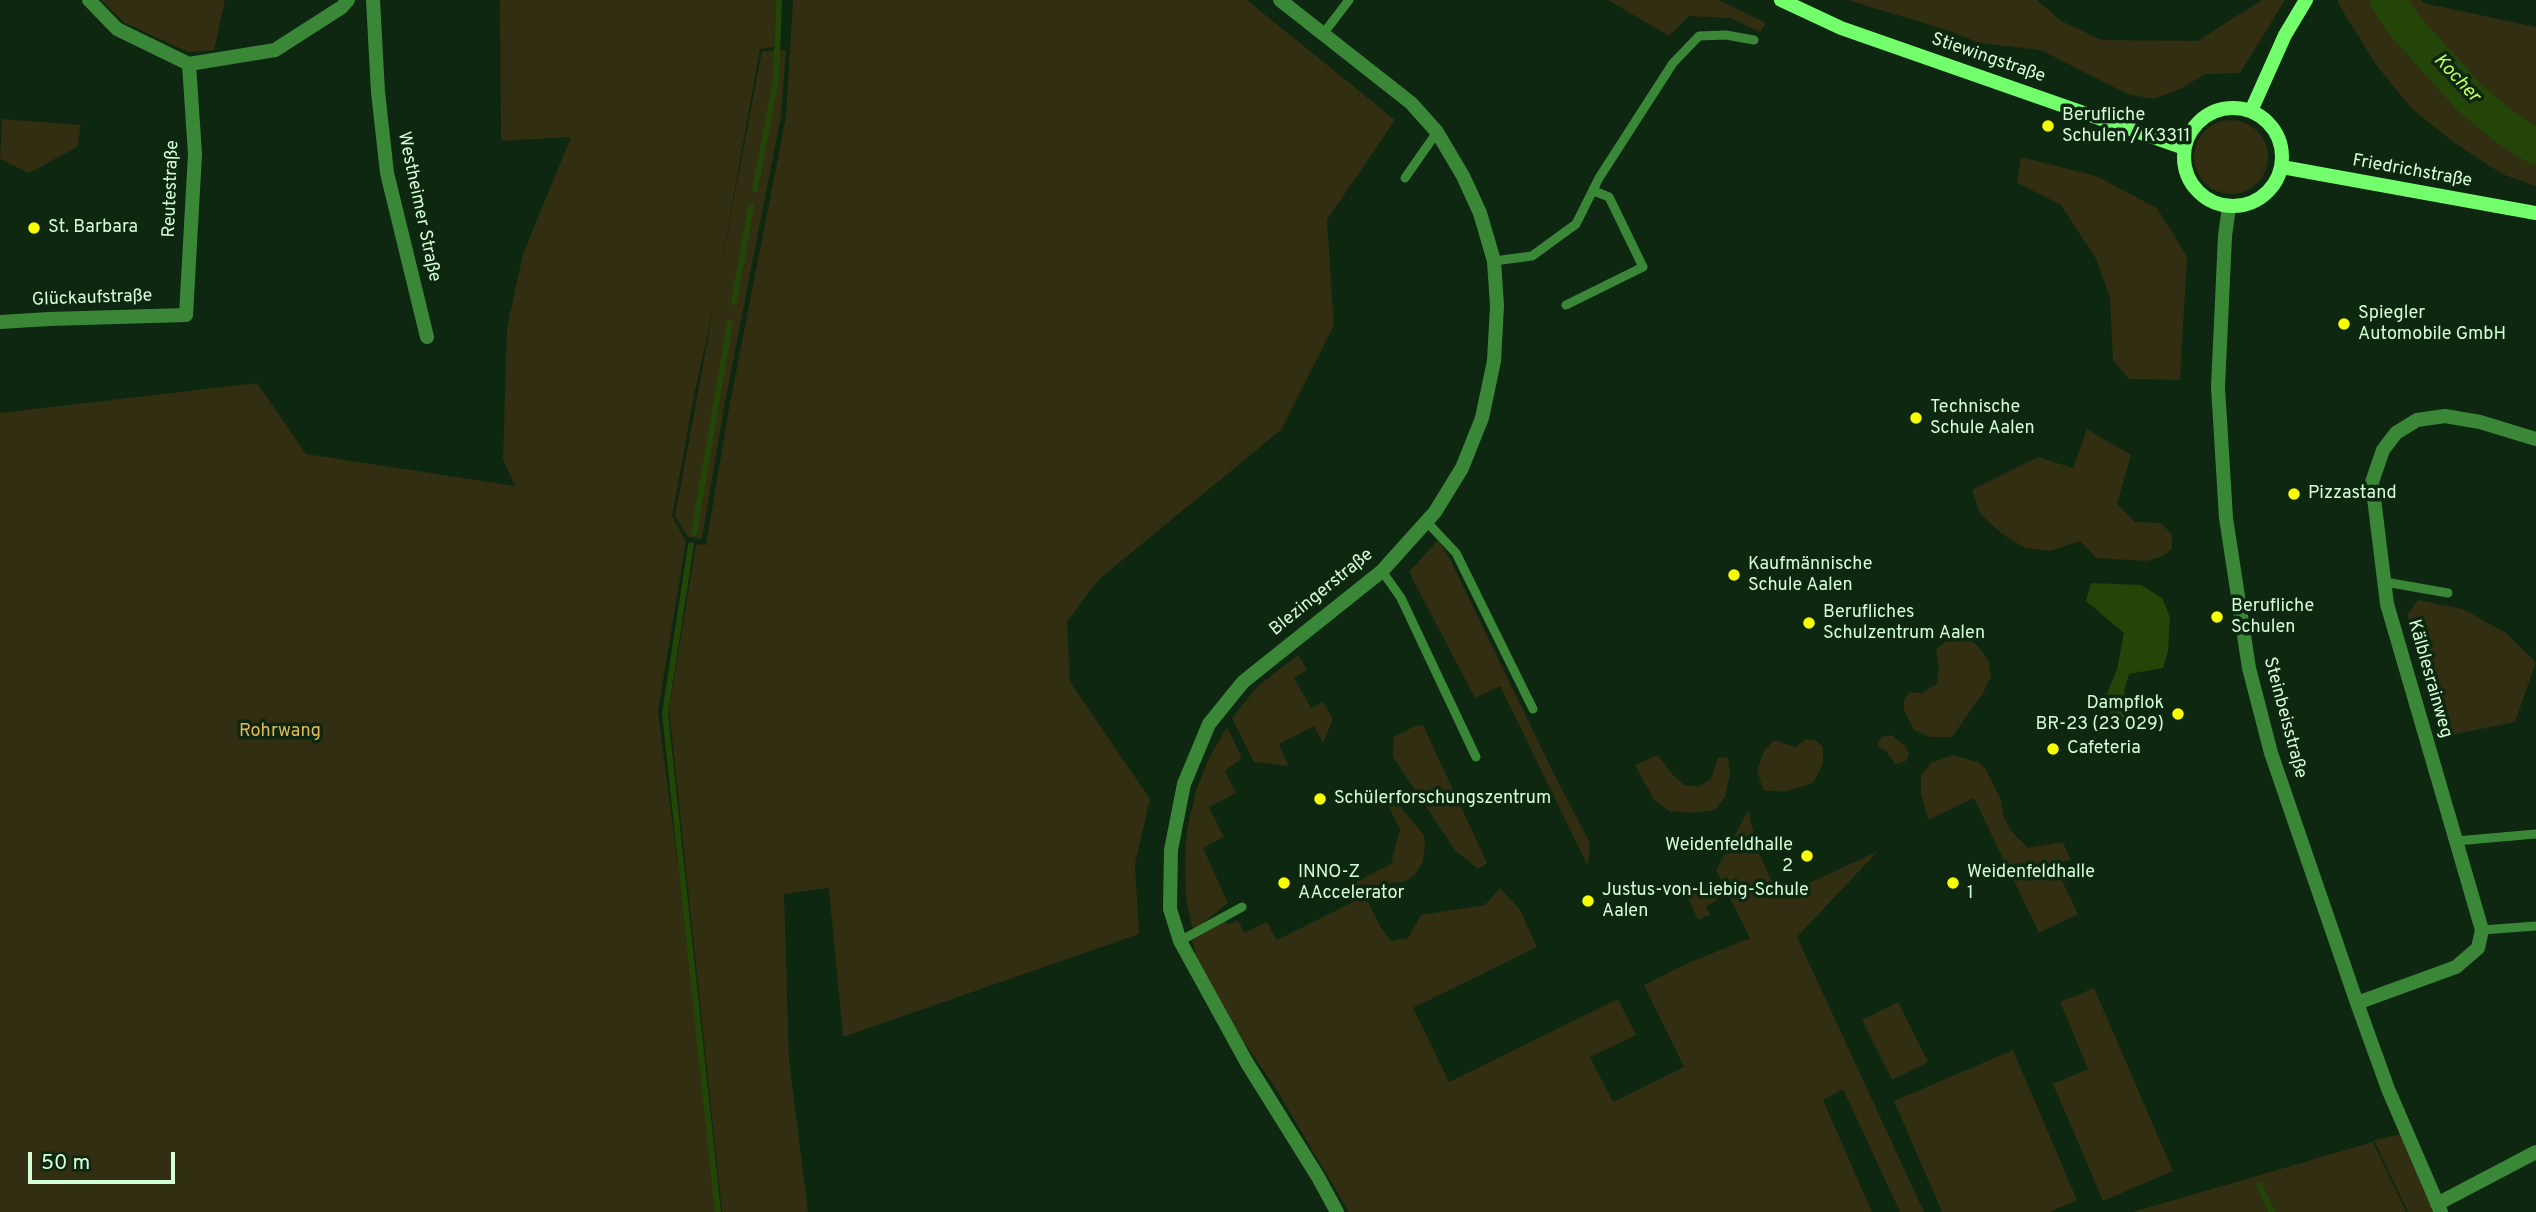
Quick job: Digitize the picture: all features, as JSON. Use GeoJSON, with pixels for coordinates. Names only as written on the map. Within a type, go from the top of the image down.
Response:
{"type":"FeatureCollection","features":[{"type":"Feature","properties":{"kind":"main road","name":"Stiewingstraße"},"geometry":{"type":"LineString","coordinates":[[1781,0],[1841,28],[2184,148]]}},
{"type":"Feature","properties":{"kind":"main road"},"geometry":{"type":"LineString","coordinates":[[2251,111],[2285,35],[2306,0]]}},
{"type":"Feature","properties":{"kind":"main road"},"geometry":{"type":"LineString","coordinates":[[2222,109],[2251,111],[2266,120],[2276,133],[2282,150],[2282,167],[2277,181],[2257,201],[2243,206],[2229,207],[2213,203],[2199,194],[2184,165],[2184,148],[2189,134],[2197,122],[2222,109]]}},
{"type":"Feature","properties":{"kind":"main road","name":"Friedrichstraße"},"geometry":{"type":"LineString","coordinates":[[2282,167],[2536,213]]}},
{"type":"Feature","properties":{"kind":"street"},"geometry":{"type":"LineString","coordinates":[[89,0],[117,29],[189,64],[275,50],[342,7],[348,0]]}},
{"type":"Feature","properties":{"kind":"street","name":"Westheimer Straße"},"geometry":{"type":"LineString","coordinates":[[373,0],[378,92],[387,173],[427,337]]}},
{"type":"Feature","properties":{"kind":"street","name":"Blezingerstraße"},"geometry":{"type":"LineString","coordinates":[[1280,0],[1411,103],[1437,132],[1463,176],[1480,213],[1494,261],[1497,346],[1482,418],[1462,468],[1435,512],[1382,571],[1243,682],[1209,724],[1184,784],[1171,850],[1170,909],[1180,941],[1247,1063],[1337,1212]]}},
{"type":"Feature","properties":{"kind":"street","name":"Reutestraße"},"geometry":{"type":"LineString","coordinates":[[186,315],[195,154],[189,64]]}},
{"type":"Feature","properties":{"kind":"street","name":"Steinbeisstraße"},"geometry":{"type":"LineString","coordinates":[[2229,207],[2225,236],[2218,387],[2226,518],[2249,668],[2271,753],[2357,1003],[2388,1089],[2439,1208]]}},
{"type":"Feature","properties":{"kind":"street","name":"Glückaufstraße"},"geometry":{"type":"LineString","coordinates":[[0,322],[49,318],[186,315]]}},
{"type":"Feature","properties":{"kind":"street","name":"Kälblesrainweg"},"geometry":{"type":"LineString","coordinates":[[2482,930],[2388,604],[2372,482],[2383,450],[2396,433],[2417,420],[2445,416],[2480,422],[2536,439]]}},
{"type":"Feature","properties":{"kind":"street"},"geometry":{"type":"LineString","coordinates":[[2357,1003],[2456,967],[2478,948],[2482,930]]}},
{"type":"Feature","properties":{"kind":"street"},"geometry":{"type":"LineString","coordinates":[[2439,1208],[2536,1152]]}},
{"type":"Feature","properties":{"kind":"lane"},"geometry":{"type":"LineString","coordinates":[[1323,34],[1349,0]]}},
{"type":"Feature","properties":{"kind":"lane"},"geometry":{"type":"LineString","coordinates":[[1494,261],[1532,256],[1576,224],[1599,178],[1673,63],[1699,36],[1726,35],[1754,40]]}},
{"type":"Feature","properties":{"kind":"lane"},"geometry":{"type":"LineString","coordinates":[[1405,178],[1437,132]]}},
{"type":"Feature","properties":{"kind":"lane"},"geometry":{"type":"LineString","coordinates":[[1566,305],[1643,267],[1609,197],[1594,191]]}},
{"type":"Feature","properties":{"kind":"lane"},"geometry":{"type":"LineString","coordinates":[[1426,521],[1456,553],[1533,709]]}},
{"type":"Feature","properties":{"kind":"lane"},"geometry":{"type":"LineString","coordinates":[[1382,571],[1401,598],[1476,757]]}},
{"type":"Feature","properties":{"kind":"lane"},"geometry":{"type":"LineString","coordinates":[[2385,582],[2448,593]]}},
{"type":"Feature","properties":{"kind":"lane"},"geometry":{"type":"LineString","coordinates":[[2456,841],[2536,834]]}},
{"type":"Feature","properties":{"kind":"lane"},"geometry":{"type":"LineString","coordinates":[[1180,941],[1242,907]]}},
{"type":"Feature","properties":{"kind":"lane"},"geometry":{"type":"LineString","coordinates":[[2482,930],[2536,926]]}},
{"type":"Feature","properties":{"kind":"green space"},"geometry":{"type":"Polygon","coordinates":[[[101,0],[225,0],[214,50],[188,52],[125,23],[101,0]]]}},
{"type":"Feature","properties":{"kind":"green space","name":"Rohrwang"},"geometry":{"type":"Polygon","coordinates":[[[500,0],[776,0],[774,47],[760,49],[720,272],[762,51],[786,50],[781,116],[725,402],[702,539],[688,537],[675,516],[714,306],[694,396],[672,516],[686,542],[658,711],[685,919],[716,1212],[0,1212],[0,413],[257,383],[306,454],[515,486],[503,459],[507,328],[523,254],[571,137],[501,141],[500,0]]]}},
{"type":"Feature","properties":{"kind":"green space"},"geometry":{"type":"Polygon","coordinates":[[[793,0],[1247,0],[1395,120],[1327,220],[1334,325],[1281,430],[1098,580],[1067,622],[1070,682],[1150,799],[1135,864],[1139,934],[843,1037],[829,888],[784,894],[789,1060],[808,1212],[722,1212],[669,709],[696,544],[706,545],[730,403],[786,117],[793,0]]]}},
{"type":"Feature","properties":{"kind":"green space"},"geometry":{"type":"Polygon","coordinates":[[[1608,0],[1719,0],[1766,23],[1760,32],[1730,18],[1689,16],[1669,36],[1608,0]]]}},
{"type":"Feature","properties":{"kind":"green space"},"geometry":{"type":"Polygon","coordinates":[[[1848,0],[2037,0],[2061,21],[2102,40],[2197,41],[2262,0],[2285,0],[2240,73],[2205,74],[2180,89],[2154,99],[2127,94],[2041,50],[1979,43],[1950,31],[1848,0]]]}},
{"type":"Feature","properties":{"kind":"green space"},"geometry":{"type":"Polygon","coordinates":[[[2420,0],[2423,3],[2536,27],[2536,186],[2502,174],[2452,141],[2411,108],[2377,66],[2337,2],[2420,0]]]}},
{"type":"Feature","properties":{"kind":"green space"},"geometry":{"type":"Polygon","coordinates":[[[2,119],[81,125],[77,147],[29,173],[0,159],[2,119]]]}},
{"type":"Feature","properties":{"kind":"green space"},"geometry":{"type":"Polygon","coordinates":[[[2231,120],[2245,123],[2257,131],[2265,143],[2268,157],[2265,171],[2257,183],[2245,191],[2231,194],[2217,191],[2205,183],[2197,171],[2194,157],[2197,143],[2205,131],[2217,123],[2231,120]]]}},
{"type":"Feature","properties":{"kind":"green space"},"geometry":{"type":"Polygon","coordinates":[[[2021,157],[2096,176],[2157,208],[2187,256],[2180,380],[2129,379],[2113,360],[2110,297],[2096,259],[2061,205],[2017,183],[2021,157]]]}},
{"type":"Feature","properties":{"kind":"green space"},"geometry":{"type":"Polygon","coordinates":[[[2087,429],[2131,455],[2117,504],[2135,522],[2161,523],[2172,534],[2172,549],[2163,556],[2146,561],[2096,558],[2080,541],[2050,551],[2025,548],[2002,534],[1980,514],[1972,490],[2038,457],[2073,468],[2087,429]]]}},
{"type":"Feature","properties":{"kind":"green space"},"geometry":{"type":"Polygon","coordinates":[[[1438,540],[1450,559],[1590,843],[1588,866],[1500,686],[1475,698],[1409,572],[1438,540]]]}},
{"type":"Feature","properties":{"kind":"green space"},"geometry":{"type":"Polygon","coordinates":[[[2418,600],[2463,609],[2506,633],[2536,662],[2515,722],[2440,737],[2407,615],[2418,600]]]}},
{"type":"Feature","properties":{"kind":"green space"},"geometry":{"type":"Polygon","coordinates":[[[1965,635],[1979,647],[1989,662],[1991,677],[1952,737],[1930,737],[1914,730],[1904,711],[1904,700],[1909,692],[1921,693],[1937,684],[1939,668],[1936,649],[1949,639],[1965,635]]]}},
{"type":"Feature","properties":{"kind":"green space"},"geometry":{"type":"Polygon","coordinates":[[[1298,655],[1307,670],[1294,678],[1311,708],[1323,702],[1333,719],[1323,743],[1314,726],[1279,744],[1289,766],[1254,762],[1232,718],[1257,687],[1298,655]]]}},
{"type":"Feature","properties":{"kind":"green space"},"geometry":{"type":"Polygon","coordinates":[[[1423,725],[1487,863],[1478,869],[1455,850],[1393,757],[1394,737],[1415,726],[1423,725]]]}},
{"type":"Feature","properties":{"kind":"green space"},"geometry":{"type":"Polygon","coordinates":[[[1227,727],[1242,758],[1225,771],[1236,793],[1209,807],[1224,837],[1203,848],[1228,903],[1193,931],[1186,898],[1187,829],[1196,791],[1209,758],[1227,727]]]}},
{"type":"Feature","properties":{"kind":"green space"},"geometry":{"type":"Polygon","coordinates":[[[1892,735],[1905,746],[1909,754],[1906,761],[1895,764],[1886,751],[1879,748],[1878,743],[1882,737],[1892,735]]]}},
{"type":"Feature","properties":{"kind":"green space"},"geometry":{"type":"Polygon","coordinates":[[[1806,739],[1815,740],[1823,747],[1823,764],[1813,783],[1784,792],[1763,790],[1757,770],[1764,751],[1773,741],[1795,747],[1806,739]]]}},
{"type":"Feature","properties":{"kind":"green space"},"geometry":{"type":"Polygon","coordinates":[[[1658,755],[1684,785],[1698,787],[1711,779],[1718,757],[1728,758],[1730,773],[1725,797],[1715,810],[1690,813],[1669,811],[1654,800],[1635,765],[1658,755]]]}},
{"type":"Feature","properties":{"kind":"green space"},"geometry":{"type":"Polygon","coordinates":[[[1952,755],[1978,762],[1986,770],[2001,800],[2003,815],[2011,831],[2028,848],[2063,842],[2070,859],[2055,866],[2078,914],[2039,933],[1974,798],[1928,820],[1921,793],[1921,775],[1931,763],[1952,755]]]}},
{"type":"Feature","properties":{"kind":"green space"},"geometry":{"type":"Polygon","coordinates":[[[1380,790],[1393,798],[1424,835],[1425,845],[1423,862],[1415,875],[1404,882],[1387,883],[1364,894],[1381,928],[1392,941],[1408,938],[1421,915],[1485,905],[1500,888],[1520,910],[1537,947],[1413,1008],[1449,1082],[1618,999],[1636,1035],[1590,1057],[1613,1102],[1684,1067],[1644,985],[1686,964],[1750,938],[1716,870],[1748,810],[1758,851],[1779,897],[1878,851],[1797,937],[1924,1212],[1900,1212],[1843,1089],[1823,1100],[1872,1212],[1349,1212],[1276,1089],[1223,1011],[1201,973],[1191,937],[1223,918],[1228,925],[1238,920],[1244,933],[1267,922],[1277,940],[1353,902],[1346,887],[1391,864],[1400,829],[1380,790]]]}},
{"type":"Feature","properties":{"kind":"green space"},"geometry":{"type":"Polygon","coordinates":[[[1711,885],[1718,900],[1706,906],[1710,915],[1698,920],[1687,896],[1711,885]]]}},
{"type":"Feature","properties":{"kind":"green space"},"geometry":{"type":"Polygon","coordinates":[[[2094,988],[2173,1171],[2103,1201],[2053,1084],[2088,1069],[2060,1002],[2094,988]]]}},
{"type":"Feature","properties":{"kind":"green space"},"geometry":{"type":"Polygon","coordinates":[[[1898,1002],[1928,1062],[1892,1080],[1862,1020],[1898,1002]]]}},
{"type":"Feature","properties":{"kind":"green space"},"geometry":{"type":"Polygon","coordinates":[[[2013,1050],[2077,1200],[2049,1212],[1942,1212],[1894,1101],[2013,1050]]]}},
{"type":"Feature","properties":{"kind":"green space"},"geometry":{"type":"Polygon","coordinates":[[[2407,1133],[2441,1212],[2408,1212],[2374,1140],[2407,1133]]]}},
{"type":"Feature","properties":{"kind":"green space"},"geometry":{"type":"Polygon","coordinates":[[[2373,1142],[2406,1212],[2133,1212],[2373,1142]]]}},
{"type":"Feature","properties":{"kind":"shaded area"},"geometry":{"type":"Polygon","coordinates":[[[2091,583],[2141,585],[2162,598],[2170,617],[2168,651],[2163,668],[2129,674],[2124,691],[2130,724],[2117,727],[2104,701],[2117,669],[2124,633],[2086,601],[2091,583]]]}},
{"type":"Feature","properties":{"kind":"waterway"},"geometry":{"type":"LineString","coordinates":[[755,189],[776,80],[779,0]]}},
{"type":"Feature","properties":{"kind":"waterway","name":"Kocher"},"geometry":{"type":"LineString","coordinates":[[2387,0],[2405,26],[2470,98],[2505,127],[2536,147]]}},
{"type":"Feature","properties":{"kind":"waterway"},"geometry":{"type":"LineString","coordinates":[[734,302],[751,207]]}},
{"type":"Feature","properties":{"kind":"waterway"},"geometry":{"type":"LineString","coordinates":[[694,533],[730,323]]}},
{"type":"Feature","properties":{"kind":"waterway"},"geometry":{"type":"LineString","coordinates":[[691,545],[665,713],[718,1212]]}},
{"type":"Feature","properties":{"kind":"waterway"},"geometry":{"type":"LineString","coordinates":[[2259,1185],[2272,1212]]}},
{"type":"Feature","properties":{"kind":"place","name":"Berufliche Schulen / K3311"},"geometry":{"type":"Point","coordinates":[2048,126]}},
{"type":"Feature","properties":{"kind":"place","name":"St. Barbara"},"geometry":{"type":"Point","coordinates":[34,228]}},
{"type":"Feature","properties":{"kind":"place","name":"Spiegler Automobile GmbH"},"geometry":{"type":"Point","coordinates":[2344,324]}},
{"type":"Feature","properties":{"kind":"place","name":"Technische Schule Aalen"},"geometry":{"type":"Point","coordinates":[1916,418]}},
{"type":"Feature","properties":{"kind":"place","name":"Pizzastand"},"geometry":{"type":"Point","coordinates":[2294,494]}},
{"type":"Feature","properties":{"kind":"place","name":"Kaufmännische Schule Aalen"},"geometry":{"type":"Point","coordinates":[1734,575]}},
{"type":"Feature","properties":{"kind":"place","name":"Berufliche Schulen"},"geometry":{"type":"Point","coordinates":[2217,617]}},
{"type":"Feature","properties":{"kind":"place","name":"Berufliches Schulzentrum Aalen"},"geometry":{"type":"Point","coordinates":[1809,623]}},
{"type":"Feature","properties":{"kind":"place","name":"Dampflok BR-23 (23 029)"},"geometry":{"type":"Point","coordinates":[2178,714]}},
{"type":"Feature","properties":{"kind":"place","name":"Cafeteria"},"geometry":{"type":"Point","coordinates":[2053,749]}},
{"type":"Feature","properties":{"kind":"place","name":"Schülerforschungszentrum"},"geometry":{"type":"Point","coordinates":[1320,799]}},
{"type":"Feature","properties":{"kind":"place","name":"Weidenfeldhalle 2"},"geometry":{"type":"Point","coordinates":[1807,856]}},
{"type":"Feature","properties":{"kind":"place","name":"INNO-Z AAccelerator"},"geometry":{"type":"Point","coordinates":[1284,883]}},
{"type":"Feature","properties":{"kind":"place","name":"Weidenfeldhalle 1"},"geometry":{"type":"Point","coordinates":[1953,883]}},
{"type":"Feature","properties":{"kind":"place","name":"Justus-von-Liebig-Schule Aalen"},"geometry":{"type":"Point","coordinates":[1588,901]}}]}
